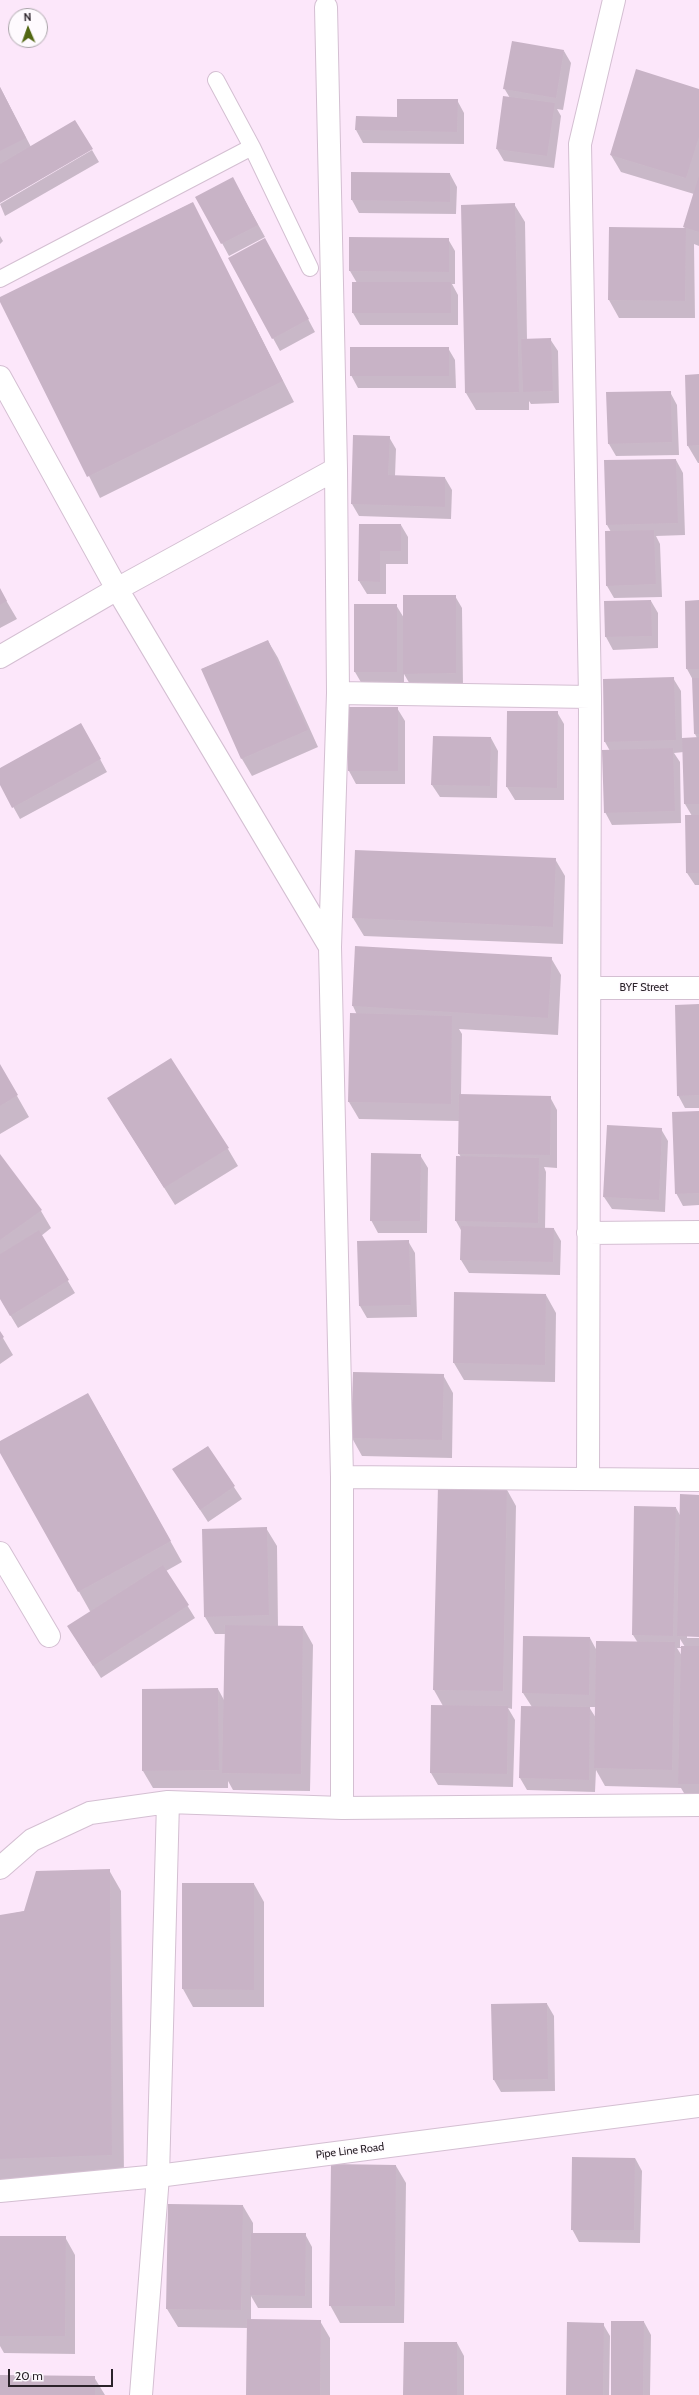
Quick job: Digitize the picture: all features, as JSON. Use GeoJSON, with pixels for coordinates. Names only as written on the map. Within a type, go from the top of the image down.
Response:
{"type":"FeatureCollection","features":[{"type":"Feature","properties":{"kind":"street"},"geometry":{"type":"LineString","coordinates":[[588,1479],[590,697],[580,144],[614,0]]}},
{"type":"Feature","properties":{"kind":"street"},"geometry":{"type":"LineString","coordinates":[[326,7],[336,469],[338,693],[330,947],[342,1477],[342,1808]]}},
{"type":"Feature","properties":{"kind":"street"},"geometry":{"type":"LineString","coordinates":[[0,377],[117,589],[330,947]]}},
{"type":"Feature","properties":{"kind":"street"},"geometry":{"type":"LineString","coordinates":[[0,657],[117,589],[336,469]]}},
{"type":"Feature","properties":{"kind":"street"},"geometry":{"type":"LineString","coordinates":[[338,693],[590,697]]}},
{"type":"Feature","properties":{"kind":"street","name":"BYF Street"},"geometry":{"type":"LineString","coordinates":[[590,988],[699,988]]}},
{"type":"Feature","properties":{"kind":"street"},"geometry":{"type":"LineString","coordinates":[[588,1233],[699,1232]]}},
{"type":"Feature","properties":{"kind":"street"},"geometry":{"type":"LineString","coordinates":[[342,1477],[699,1480]]}},
{"type":"Feature","properties":{"kind":"street"},"geometry":{"type":"LineString","coordinates":[[0,1553],[49,1636]]}},
{"type":"Feature","properties":{"kind":"street"},"geometry":{"type":"LineString","coordinates":[[140,2395],[158,2176],[168,1802]]}},
{"type":"Feature","properties":{"kind":"street"},"geometry":{"type":"LineString","coordinates":[[0,1868],[32,1840],[90,1813],[168,1802],[342,1808],[699,1806]]}},
{"type":"Feature","properties":{"kind":"street","name":"Pipe Line Road"},"geometry":{"type":"LineString","coordinates":[[0,2191],[158,2176],[699,2106]]}},
{"type":"Feature","properties":{"kind":"lane"},"geometry":{"type":"LineString","coordinates":[[216,80],[252,147],[310,268]]}},
{"type":"Feature","properties":{"kind":"lane"},"geometry":{"type":"LineString","coordinates":[[0,279],[252,147]]}},
{"type":"Feature","properties":{"kind":"building"},"geometry":{"type":"Polygon","coordinates":[[[512,41],[564,50],[556,98],[503,89],[512,41]]]}},
{"type":"Feature","properties":{"kind":"building"},"geometry":{"type":"Polygon","coordinates":[[[636,69],[699,89],[699,137],[686,178],[610,155],[636,69]]]}},
{"type":"Feature","properties":{"kind":"building"},"geometry":{"type":"Polygon","coordinates":[[[0,87],[26,138],[0,151],[0,87]]]}},
{"type":"Feature","properties":{"kind":"building"},"geometry":{"type":"Polygon","coordinates":[[[503,96],[555,103],[547,156],[496,149],[503,96]]]}},
{"type":"Feature","properties":{"kind":"building"},"geometry":{"type":"Polygon","coordinates":[[[397,99],[458,99],[457,132],[355,130],[356,116],[397,117],[397,99]]]}},
{"type":"Feature","properties":{"kind":"building"},"geometry":{"type":"Polygon","coordinates":[[[75,120],[93,149],[0,203],[0,164],[75,120]]]}},
{"type":"Feature","properties":{"kind":"building"},"geometry":{"type":"Polygon","coordinates":[[[351,172],[450,173],[450,202],[351,200],[351,172]]]}},
{"type":"Feature","properties":{"kind":"building"},"geometry":{"type":"Polygon","coordinates":[[[699,175],[699,232],[683,227],[699,175]]]}},
{"type":"Feature","properties":{"kind":"building"},"geometry":{"type":"Polygon","coordinates":[[[233,177],[258,225],[221,244],[195,197],[233,177]]]}},
{"type":"Feature","properties":{"kind":"building"},"geometry":{"type":"Polygon","coordinates":[[[193,202],[283,381],[87,477],[0,302],[0,297],[193,202]]]}},
{"type":"Feature","properties":{"kind":"building"},"geometry":{"type":"Polygon","coordinates":[[[515,203],[519,392],[465,393],[461,205],[515,203]]]}},
{"type":"Feature","properties":{"kind":"building"},"geometry":{"type":"Polygon","coordinates":[[[609,227],[686,228],[685,301],[608,300],[609,227]]]}},
{"type":"Feature","properties":{"kind":"building"},"geometry":{"type":"Polygon","coordinates":[[[349,237],[449,238],[449,272],[349,271],[349,237]]]}},
{"type":"Feature","properties":{"kind":"building"},"geometry":{"type":"Polygon","coordinates":[[[265,238],[309,319],[272,339],[228,258],[265,238]]]}},
{"type":"Feature","properties":{"kind":"building"},"geometry":{"type":"Polygon","coordinates":[[[352,282],[451,282],[451,313],[352,313],[352,282]]]}},
{"type":"Feature","properties":{"kind":"building"},"geometry":{"type":"Polygon","coordinates":[[[551,338],[553,391],[523,392],[521,339],[551,338]]]}},
{"type":"Feature","properties":{"kind":"building"},"geometry":{"type":"Polygon","coordinates":[[[350,347],[449,347],[449,376],[350,376],[350,347]]]}},
{"type":"Feature","properties":{"kind":"building"},"geometry":{"type":"Polygon","coordinates":[[[699,374],[699,445],[687,446],[685,375],[699,374]]]}},
{"type":"Feature","properties":{"kind":"building"},"geometry":{"type":"Polygon","coordinates":[[[671,391],[672,442],[608,444],[606,392],[671,391]]]}},
{"type":"Feature","properties":{"kind":"building"},"geometry":{"type":"Polygon","coordinates":[[[353,435],[390,436],[388,475],[445,477],[445,507],[351,504],[353,435]]]}},
{"type":"Feature","properties":{"kind":"building"},"geometry":{"type":"Polygon","coordinates":[[[676,459],[678,523],[606,525],[604,460],[676,459]]]}},
{"type":"Feature","properties":{"kind":"building"},"geometry":{"type":"Polygon","coordinates":[[[359,524],[401,524],[401,551],[380,551],[380,582],[358,581],[359,524]]]}},
{"type":"Feature","properties":{"kind":"building"},"geometry":{"type":"Polygon","coordinates":[[[654,530],[656,584],[606,586],[605,531],[654,530]]]}},
{"type":"Feature","properties":{"kind":"building"},"geometry":{"type":"Polygon","coordinates":[[[0,588],[7,601],[0,605],[0,588]]]}},
{"type":"Feature","properties":{"kind":"building"},"geometry":{"type":"Polygon","coordinates":[[[403,595],[456,595],[456,673],[403,674],[403,595]]]}},
{"type":"Feature","properties":{"kind":"building"},"geometry":{"type":"Polygon","coordinates":[[[651,600],[652,636],[605,637],[604,601],[651,600]]]}},
{"type":"Feature","properties":{"kind":"building"},"geometry":{"type":"Polygon","coordinates":[[[699,600],[699,669],[686,669],[685,601],[699,600]]]}},
{"type":"Feature","properties":{"kind":"building"},"geometry":{"type":"Polygon","coordinates":[[[354,604],[397,604],[397,672],[354,672],[354,604]]]}},
{"type":"Feature","properties":{"kind":"building"},"geometry":{"type":"Polygon","coordinates":[[[268,640],[308,730],[241,759],[201,669],[268,640]]]}},
{"type":"Feature","properties":{"kind":"building"},"geometry":{"type":"Polygon","coordinates":[[[674,677],[676,740],[604,742],[603,679],[674,677]]]}},
{"type":"Feature","properties":{"kind":"building"},"geometry":{"type":"Polygon","coordinates":[[[692,678],[699,678],[699,734],[694,734],[692,678]]]}},
{"type":"Feature","properties":{"kind":"building"},"geometry":{"type":"Polygon","coordinates":[[[348,707],[398,707],[398,771],[348,771],[348,707]]]}},
{"type":"Feature","properties":{"kind":"building"},"geometry":{"type":"Polygon","coordinates":[[[507,711],[558,711],[557,788],[506,787],[507,711]]]}},
{"type":"Feature","properties":{"kind":"building"},"geometry":{"type":"Polygon","coordinates":[[[81,723],[101,759],[12,808],[0,785],[0,768],[81,723]]]}},
{"type":"Feature","properties":{"kind":"building"},"geometry":{"type":"Polygon","coordinates":[[[433,736],[491,737],[490,786],[431,785],[433,736]]]}},
{"type":"Feature","properties":{"kind":"building"},"geometry":{"type":"Polygon","coordinates":[[[699,737],[699,804],[684,804],[682,738],[699,737]]]}},
{"type":"Feature","properties":{"kind":"building"},"geometry":{"type":"Polygon","coordinates":[[[673,748],[675,811],[604,813],[602,750],[673,748]]]}},
{"type":"Feature","properties":{"kind":"building"},"geometry":{"type":"Polygon","coordinates":[[[685,815],[699,815],[699,873],[686,873],[685,815]]]}},
{"type":"Feature","properties":{"kind":"building"},"geometry":{"type":"Polygon","coordinates":[[[355,850],[556,858],[553,927],[352,918],[355,850]]]}},
{"type":"Feature","properties":{"kind":"building"},"geometry":{"type":"Polygon","coordinates":[[[355,946],[552,957],[548,1018],[352,1006],[355,946]]]}},
{"type":"Feature","properties":{"kind":"building"},"geometry":{"type":"Polygon","coordinates":[[[699,1004],[699,1095],[677,1096],[675,1005],[699,1004]]]}},
{"type":"Feature","properties":{"kind":"building"},"geometry":{"type":"Polygon","coordinates":[[[350,1013],[452,1016],[451,1104],[348,1102],[350,1013]]]}},
{"type":"Feature","properties":{"kind":"building"},"geometry":{"type":"Polygon","coordinates":[[[171,1058],[229,1148],[164,1188],[107,1098],[171,1058]]]}},
{"type":"Feature","properties":{"kind":"building"},"geometry":{"type":"Polygon","coordinates":[[[0,1064],[18,1095],[0,1106],[0,1064]]]}},
{"type":"Feature","properties":{"kind":"building"},"geometry":{"type":"Polygon","coordinates":[[[459,1094],[551,1096],[550,1155],[458,1154],[459,1094]]]}},
{"type":"Feature","properties":{"kind":"building"},"geometry":{"type":"Polygon","coordinates":[[[699,1111],[699,1193],[675,1194],[672,1112],[699,1111]]]}},
{"type":"Feature","properties":{"kind":"building"},"geometry":{"type":"Polygon","coordinates":[[[607,1125],[662,1128],[659,1200],[603,1197],[607,1125]]]}},
{"type":"Feature","properties":{"kind":"building"},"geometry":{"type":"Polygon","coordinates":[[[371,1153],[421,1154],[420,1221],[370,1221],[371,1153]]]}},
{"type":"Feature","properties":{"kind":"building"},"geometry":{"type":"Polygon","coordinates":[[[0,1154],[42,1210],[0,1240],[0,1154]]]}},
{"type":"Feature","properties":{"kind":"building"},"geometry":{"type":"Polygon","coordinates":[[[456,1156],[539,1158],[538,1223],[455,1221],[456,1156]]]}},
{"type":"Feature","properties":{"kind":"building"},"geometry":{"type":"Polygon","coordinates":[[[461,1226],[554,1228],[553,1262],[460,1260],[461,1226]]]}},
{"type":"Feature","properties":{"kind":"building"},"geometry":{"type":"Polygon","coordinates":[[[39,1230],[69,1280],[10,1316],[0,1299],[0,1254],[39,1230]]]}},
{"type":"Feature","properties":{"kind":"building"},"geometry":{"type":"Polygon","coordinates":[[[409,1240],[411,1305],[359,1306],[357,1241],[409,1240]]]}},
{"type":"Feature","properties":{"kind":"building"},"geometry":{"type":"Polygon","coordinates":[[[454,1292],[546,1294],[545,1365],[453,1363],[454,1292]]]}},
{"type":"Feature","properties":{"kind":"building"},"geometry":{"type":"Polygon","coordinates":[[[0,1331],[4,1337],[0,1340],[0,1331]]]}},
{"type":"Feature","properties":{"kind":"building"},"geometry":{"type":"Polygon","coordinates":[[[353,1372],[444,1374],[442,1440],[351,1438],[353,1372]]]}},
{"type":"Feature","properties":{"kind":"building"},"geometry":{"type":"Polygon","coordinates":[[[88,1393],[171,1541],[78,1592],[0,1453],[0,1441],[88,1393]]]}},
{"type":"Feature","properties":{"kind":"building"},"geometry":{"type":"Polygon","coordinates":[[[208,1446],[235,1486],[200,1510],[172,1469],[208,1446]]]}},
{"type":"Feature","properties":{"kind":"building"},"geometry":{"type":"Polygon","coordinates":[[[438,1486],[507,1487],[503,1691],[433,1690],[438,1486]]]}},
{"type":"Feature","properties":{"kind":"building"},"geometry":{"type":"Polygon","coordinates":[[[680,1494],[699,1495],[699,1637],[677,1636],[680,1494]]]}},
{"type":"Feature","properties":{"kind":"building"},"geometry":{"type":"Polygon","coordinates":[[[634,1506],[676,1507],[673,1636],[632,1635],[634,1506]]]}},
{"type":"Feature","properties":{"kind":"building"},"geometry":{"type":"Polygon","coordinates":[[[267,1527],[269,1615],[204,1617],[202,1529],[267,1527]]]}},
{"type":"Feature","properties":{"kind":"building"},"geometry":{"type":"Polygon","coordinates":[[[163,1565],[189,1605],[93,1666],[67,1626],[163,1565]]]}},
{"type":"Feature","properties":{"kind":"building"},"geometry":{"type":"Polygon","coordinates":[[[225,1625],[303,1626],[301,1774],[222,1773],[225,1625]]]}},
{"type":"Feature","properties":{"kind":"building"},"geometry":{"type":"Polygon","coordinates":[[[523,1636],[590,1637],[589,1695],[522,1693],[523,1636]]]}},
{"type":"Feature","properties":{"kind":"building"},"geometry":{"type":"Polygon","coordinates":[[[596,1641],[675,1642],[672,1770],[594,1768],[596,1641]]]}},
{"type":"Feature","properties":{"kind":"building"},"geometry":{"type":"Polygon","coordinates":[[[681,1646],[699,1646],[699,1784],[678,1784],[681,1646]]]}},
{"type":"Feature","properties":{"kind":"building"},"geometry":{"type":"Polygon","coordinates":[[[218,1688],[219,1770],[142,1771],[142,1689],[218,1688]]]}},
{"type":"Feature","properties":{"kind":"building"},"geometry":{"type":"Polygon","coordinates":[[[431,1705],[508,1706],[507,1774],[430,1773],[431,1705]]]}},
{"type":"Feature","properties":{"kind":"building"},"geometry":{"type":"Polygon","coordinates":[[[521,1706],[590,1707],[589,1780],[519,1778],[521,1706]]]}},
{"type":"Feature","properties":{"kind":"building"},"geometry":{"type":"Polygon","coordinates":[[[110,1869],[112,2155],[0,2159],[0,1915],[24,1911],[36,1871],[110,1869]]]}},
{"type":"Feature","properties":{"kind":"building"},"geometry":{"type":"Polygon","coordinates":[[[182,1883],[254,1883],[254,1990],[182,1989],[182,1883]]]}},
{"type":"Feature","properties":{"kind":"building"},"geometry":{"type":"Polygon","coordinates":[[[547,2003],[548,2079],[493,2080],[491,2004],[547,2003]]]}},
{"type":"Feature","properties":{"kind":"building"},"geometry":{"type":"Polygon","coordinates":[[[572,2157],[635,2158],[634,2230],[571,2230],[572,2157]]]}},
{"type":"Feature","properties":{"kind":"building"},"geometry":{"type":"Polygon","coordinates":[[[331,2164],[396,2165],[395,2306],[329,2306],[331,2164]]]}},
{"type":"Feature","properties":{"kind":"building"},"geometry":{"type":"Polygon","coordinates":[[[168,2204],[243,2205],[241,2310],[166,2309],[168,2204]]]}},
{"type":"Feature","properties":{"kind":"building"},"geometry":{"type":"Polygon","coordinates":[[[251,2233],[306,2233],[305,2296],[250,2295],[251,2233]]]}},
{"type":"Feature","properties":{"kind":"building"},"geometry":{"type":"Polygon","coordinates":[[[0,2236],[66,2236],[65,2336],[0,2336],[0,2236]]]}},
{"type":"Feature","properties":{"kind":"building"},"geometry":{"type":"Polygon","coordinates":[[[247,2319],[321,2320],[320,2395],[246,2395],[247,2319]]]}},
{"type":"Feature","properties":{"kind":"building"},"geometry":{"type":"Polygon","coordinates":[[[611,2321],[644,2321],[643,2395],[611,2395],[611,2321]]]}},
{"type":"Feature","properties":{"kind":"building"},"geometry":{"type":"Polygon","coordinates":[[[567,2322],[604,2323],[603,2395],[566,2395],[567,2322]]]}},
{"type":"Feature","properties":{"kind":"building"},"geometry":{"type":"Polygon","coordinates":[[[404,2342],[457,2342],[457,2395],[403,2395],[404,2342]]]}},
{"type":"Feature","properties":{"kind":"building"},"geometry":{"type":"Polygon","coordinates":[[[0,2375],[95,2376],[95,2395],[0,2395],[0,2375]]]}}]}
